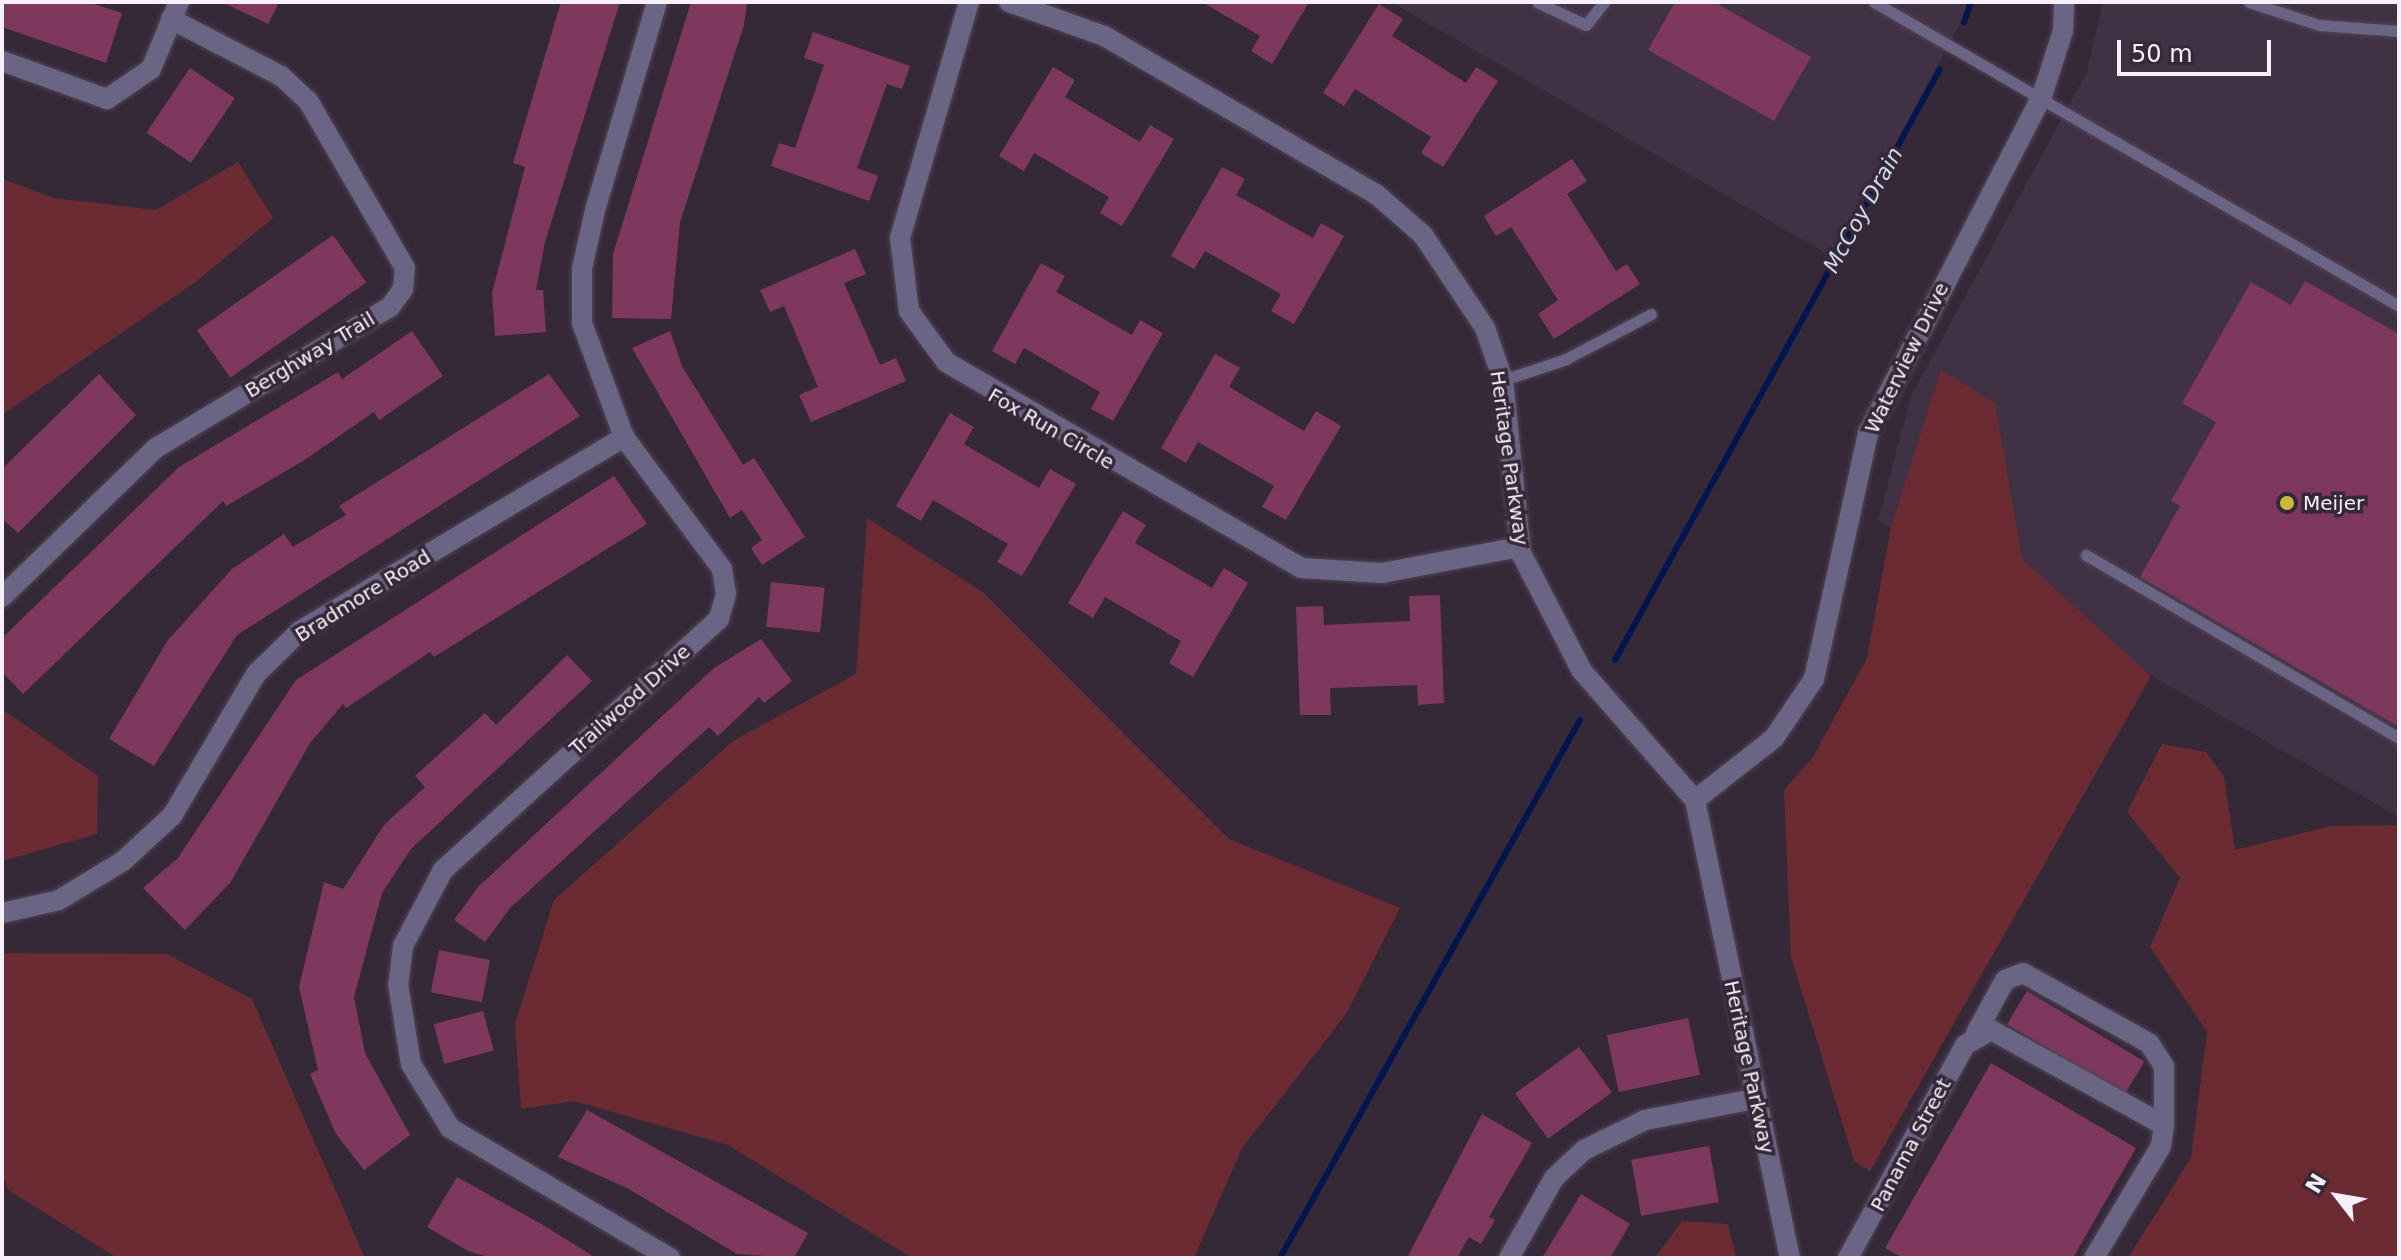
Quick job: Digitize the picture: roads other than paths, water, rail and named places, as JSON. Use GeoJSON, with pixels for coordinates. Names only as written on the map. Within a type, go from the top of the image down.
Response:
{"type":"FeatureCollection","features":[{"type":"Feature","properties":{"kind":"street","name":"Trailwood Drive"},"geometry":{"type":"LineString","coordinates":[[657,2],[582,268],[582,323],[624,437],[722,569],[719,619],[443,870],[403,946],[398,984],[411,1064],[450,1128],[670,1258]]}},
{"type":"Feature","properties":{"kind":"street","name":"Fox Run Circle"},"geometry":{"type":"LineString","coordinates":[[969,2],[900,238],[909,311],[946,362],[1301,568],[1382,573],[1520,547]]}},
{"type":"Feature","properties":{"kind":"street","name":"Heritage Parkway"},"geometry":{"type":"LineString","coordinates":[[1009,2],[1104,36],[1376,194],[1423,235],[1485,328],[1503,380],[1520,547],[1582,671],[1695,800],[1754,1099],[1790,1258]]}},
{"type":"Feature","properties":{"kind":"street","name":"Waterview Drive"},"geometry":{"type":"LineString","coordinates":[[2063,31],[2064,2]]}},
{"type":"Feature","properties":{"kind":"street","name":"Waterview Drive"},"geometry":{"type":"LineString","coordinates":[[1695,800],[1774,738],[1814,679],[1868,433],[2042,96],[2063,31],[2080,2]]}},
{"type":"Feature","properties":{"kind":"street"},"geometry":{"type":"LineString","coordinates":[[2,61],[107,99],[151,69],[175,11]]}},
{"type":"Feature","properties":{"kind":"street","name":"Berghway Trail"},"geometry":{"type":"LineString","coordinates":[[2,597],[156,448],[390,307],[403,289],[405,268],[308,101],[281,76],[175,11]]}},
{"type":"Feature","properties":{"kind":"street","name":"Bradmore Road"},"geometry":{"type":"LineString","coordinates":[[2,913],[59,900],[123,861],[172,816],[256,674],[300,631],[624,437]]}},
{"type":"Feature","properties":{"kind":"street","name":"Panama Street"},"geometry":{"type":"LineString","coordinates":[[1852,1257],[2005,980],[2023,973],[2149,1043],[2164,1066],[2161,1146],[2094,1258]]}},
{"type":"Feature","properties":{"kind":"street"},"geometry":{"type":"LineString","coordinates":[[1976,1033],[1991,1030],[2164,1125]]}},
{"type":"Feature","properties":{"kind":"street"},"geometry":{"type":"LineString","coordinates":[[1509,1258],[1554,1178],[1584,1150],[1645,1120],[1754,1099]]}},
{"type":"Feature","properties":{"kind":"lane"},"geometry":{"type":"LineString","coordinates":[[1537,2],[1586,25],[1604,2]]}},
{"type":"Feature","properties":{"kind":"lane"},"geometry":{"type":"LineString","coordinates":[[1874,2],[2042,96],[2399,306]]}},
{"type":"Feature","properties":{"kind":"lane"},"geometry":{"type":"LineString","coordinates":[[2249,2],[2319,25],[2399,31]]}},
{"type":"Feature","properties":{"kind":"lane"},"geometry":{"type":"LineString","coordinates":[[1503,380],[1566,359],[1651,314]]}},
{"type":"Feature","properties":{"kind":"lane"},"geometry":{"type":"LineString","coordinates":[[2086,555],[2399,738]]}},
{"type":"Feature","properties":{"kind":"waterway","name":"McCoy Drain"},"geometry":{"type":"LineString","coordinates":[[1964,22],[1971,2]]}},
{"type":"Feature","properties":{"kind":"waterway"},"geometry":{"type":"LineString","coordinates":[[1615,660],[1940,69]]}},
{"type":"Feature","properties":{"kind":"waterway"},"geometry":{"type":"LineString","coordinates":[[1280,1258],[1580,720]]}},
{"type":"Feature","properties":{"kind":"place","name":"Meijer"},"geometry":{"type":"Point","coordinates":[2287,503]}}]}
